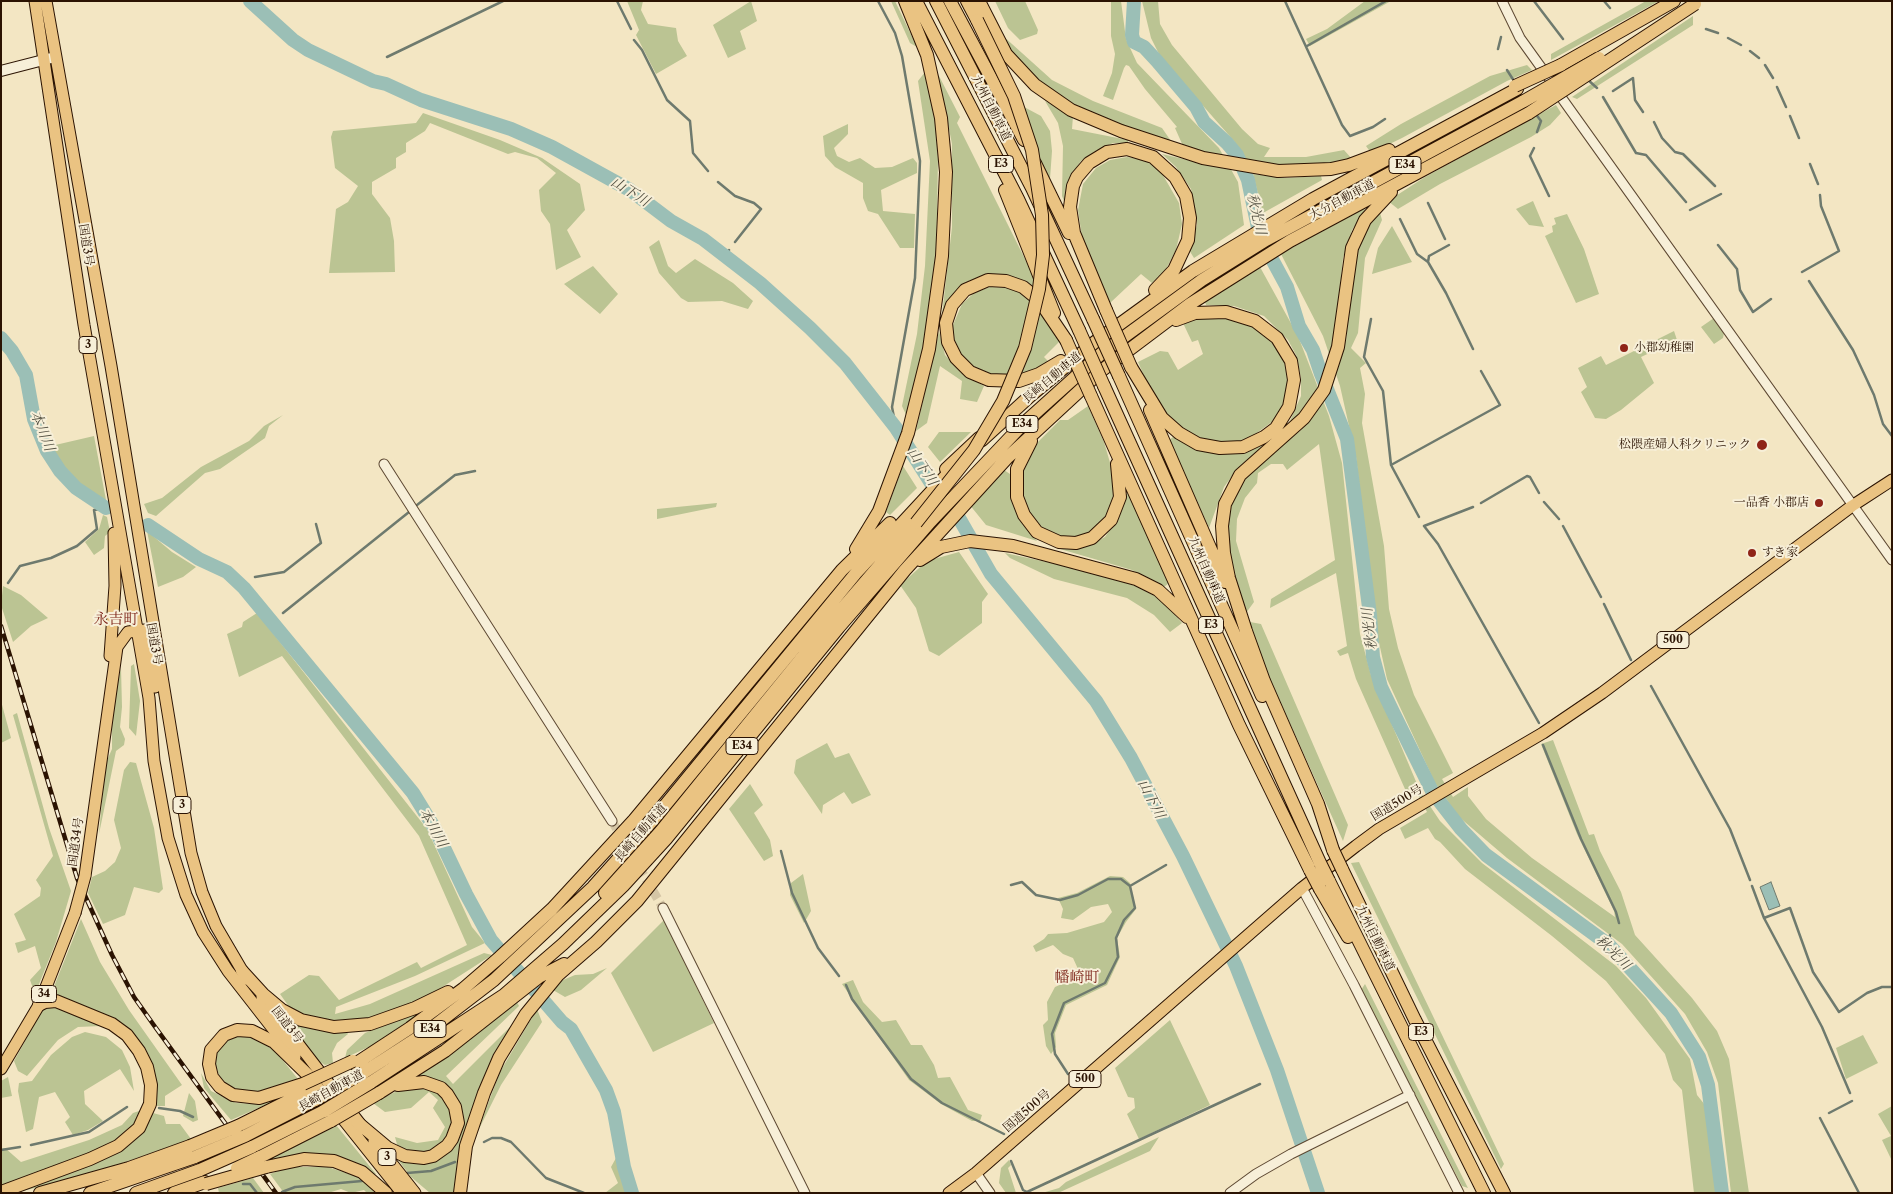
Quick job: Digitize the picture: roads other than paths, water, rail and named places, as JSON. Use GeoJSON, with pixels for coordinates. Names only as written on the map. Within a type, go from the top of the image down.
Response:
{"type":"FeatureCollection","features":[{"type":"Feature","properties":{"kind":"highway","name":"国道3号"},"geometry":{"type":"LineString","coordinates":[[34,1],[49,58],[111,366],[182,806],[196,873],[216,926],[242,971],[357,1122],[415,1193]]}},
{"type":"Feature","properties":{"kind":"highway","name":"国道3号"},"geometry":{"type":"LineString","coordinates":[[46,1],[49,58],[84,325],[149,698],[157,779],[168,838],[177,871],[203,932],[309,1088],[402,1193]]}},
{"type":"Feature","properties":{"kind":"highway"},"geometry":{"type":"LineString","coordinates":[[379,1094],[445,1051],[497,984],[500,957],[523,937],[610,847],[842,570],[869,530],[896,470],[908,433],[927,357],[937,296],[944,228],[946,172],[942,118],[927,55],[905,1]]}},
{"type":"Feature","properties":{"kind":"highway","name":"九州自動車道"},"geometry":{"type":"LineString","coordinates":[[916,1],[1022,207],[1103,380],[1315,867],[1484,1193]]}},
{"type":"Feature","properties":{"kind":"highway","name":"九州自動車道"},"geometry":{"type":"LineString","coordinates":[[936,1],[1032,188],[1119,376],[1287,752],[1342,869],[1419,1028],[1504,1193]]}},
{"type":"Feature","properties":{"kind":"highway"},"geometry":{"type":"LineString","coordinates":[[950,1],[1017,125],[1106,310]]}},
{"type":"Feature","properties":{"kind":"highway"},"geometry":{"type":"LineString","coordinates":[[242,971],[263,994],[291,1015],[322,1026],[346,1027],[370,1024],[415,1008],[447,993],[539,977],[545,962],[602,895],[661,831],[835,617],[916,523],[968,458],[1003,401],[1026,348],[1039,289],[1042,255],[1042,215],[1032,150],[1014,96],[966,1]]}},
{"type":"Feature","properties":{"kind":"highway"},"geometry":{"type":"LineString","coordinates":[[979,1],[1006,54],[1024,76],[1046,95],[1071,110],[1101,124],[1203,158],[1278,172],[1331,169],[1381,154],[1516,87]]}},
{"type":"Feature","properties":{"kind":"highway","name":"大分自動車道"},"geometry":{"type":"LineString","coordinates":[[1096,350],[1124,320],[1239,239],[1516,87],[1561,65],[1674,1]]}},
{"type":"Feature","properties":{"kind":"highway"},"geometry":{"type":"LineString","coordinates":[[1246,631],[1224,553],[1222,526],[1225,504],[1234,485],[1247,467],[1297,426],[1314,407],[1329,380],[1341,332],[1350,259],[1356,238],[1365,220],[1378,203],[1396,188],[1698,3]]}},
{"type":"Feature","properties":{"kind":"highway"},"geometry":{"type":"LineString","coordinates":[[955,74],[969,112],[1006,191],[1066,340],[1248,742],[1315,867]]}},
{"type":"Feature","properties":{"kind":"highway","name":"大分自動車道"},"geometry":{"type":"LineString","coordinates":[[1096,350],[1153,314],[1288,236],[1527,107]]}},
{"type":"Feature","properties":{"kind":"highway"},"geometry":{"type":"LineString","coordinates":[[1124,320],[1174,270],[1185,249],[1190,229],[1188,207],[1176,177],[1161,162],[1136,150],[1117,149],[1098,157],[1083,169],[1073,186],[1070,207],[1074,233],[1246,631],[1264,681],[1318,804],[1333,850]]}},
{"type":"Feature","properties":{"kind":"highway"},"geometry":{"type":"LineString","coordinates":[[1288,236],[1444,158]]}},
{"type":"Feature","properties":{"kind":"highway"},"geometry":{"type":"LineString","coordinates":[[1066,340],[1039,300],[1023,287],[1006,281],[988,280],[965,290],[952,305],[946,323],[948,342],[962,366],[989,380],[1019,381],[1040,374],[1064,360],[1150,295],[1239,239]]}},
{"type":"Feature","properties":{"kind":"highway"},"geometry":{"type":"LineString","coordinates":[[956,503],[1054,413],[1144,337],[1248,259]]}},
{"type":"Feature","properties":{"kind":"highway"},"geometry":{"type":"LineString","coordinates":[[1091,396],[1118,467],[1120,497],[1115,513],[1100,533],[1076,543],[1059,542],[1037,532],[1024,516],[1015,487],[1017,469],[1024,451],[1038,434],[1103,380],[1150,336],[1174,321],[1195,313],[1226,312],[1255,321],[1277,338],[1291,361],[1294,389],[1284,416],[1270,433],[1243,447],[1220,448],[1188,439],[1170,426],[1152,403],[1131,366]]}},
{"type":"Feature","properties":{"kind":"highway"},"geometry":{"type":"LineString","coordinates":[[1054,413],[1103,380],[1144,337]]}},
{"type":"Feature","properties":{"kind":"highway","name":"長崎自動車道"},"geometry":{"type":"LineString","coordinates":[[545,962],[622,856],[827,606],[916,502],[1004,415],[1054,376],[1096,350]]}},
{"type":"Feature","properties":{"kind":"highway","name":"長崎自動車道"},"geometry":{"type":"LineString","coordinates":[[545,962],[642,866],[834,634],[956,503],[1022,424],[1096,350]]}},
{"type":"Feature","properties":{"kind":"highway","name":"国道500号"},"geometry":{"type":"LineString","coordinates":[[949,1193],[976,1173],[1236,948],[1302,888],[1356,846],[1422,803],[1543,733],[1602,693],[1852,506],[1892,480]]}},
{"type":"Feature","properties":{"kind":"highway"},"geometry":{"type":"LineString","coordinates":[[842,570],[916,502]]}},
{"type":"Feature","properties":{"kind":"highway","name":"34"},"geometry":{"type":"LineString","coordinates":[[105,723],[105,690],[115,586],[114,532],[118,518]]}},
{"type":"Feature","properties":{"kind":"highway"},"geometry":{"type":"LineString","coordinates":[[309,1088],[274,1042],[252,1031],[237,1030],[224,1035],[211,1050],[208,1064],[212,1076],[220,1087],[233,1095],[259,1098],[309,1088],[360,1070],[390,1041],[497,984],[545,962],[590,948],[637,901],[863,622],[934,527]]}},
{"type":"Feature","properties":{"kind":"highway"},"geometry":{"type":"LineString","coordinates":[[880,600],[922,558],[941,547],[961,542],[980,541],[1013,546],[1107,570],[1147,584],[1178,607],[1202,640]]}},
{"type":"Feature","properties":{"kind":"highway"},"geometry":{"type":"LineString","coordinates":[[642,866],[675,833],[788,698],[863,622]]}},
{"type":"Feature","properties":{"kind":"highway"},"geometry":{"type":"LineString","coordinates":[[154,628],[149,635],[149,642],[158,717],[157,779]]}},
{"type":"Feature","properties":{"kind":"highway","name":"国道34号"},"geometry":{"type":"LineString","coordinates":[[1,1069],[39,1006],[75,913],[85,876],[117,647],[128,632],[154,628]]}},
{"type":"Feature","properties":{"kind":"highway"},"geometry":{"type":"LineString","coordinates":[[622,856],[749,680]]}},
{"type":"Feature","properties":{"kind":"highway"},"geometry":{"type":"LineString","coordinates":[[460,1193],[466,1146],[480,1102],[499,1058],[526,1014],[545,962]]}},
{"type":"Feature","properties":{"kind":"highway","name":"長崎自動車道"},"geometry":{"type":"LineString","coordinates":[[309,1088],[360,1070],[444,1035],[497,984]]}},
{"type":"Feature","properties":{"kind":"highway","name":"長崎自動車道"},"geometry":{"type":"LineString","coordinates":[[136,1193],[203,1178],[259,1157],[328,1116],[360,1070],[425,1033],[497,984]]}},
{"type":"Feature","properties":{"kind":"highway"},"geometry":{"type":"LineString","coordinates":[[1,1192],[118,1146],[139,1128],[150,1104],[151,1085],[147,1067],[139,1051],[127,1035],[112,1024],[56,1000],[45,1002],[39,1006]]}},
{"type":"Feature","properties":{"kind":"highway"},"geometry":{"type":"LineString","coordinates":[[328,1116],[406,1083],[424,1082],[441,1088],[452,1100],[458,1123],[452,1139],[440,1152],[433,1156],[415,1158],[388,1148],[357,1122]]}},
{"type":"Feature","properties":{"kind":"highway"},"geometry":{"type":"LineString","coordinates":[[90,1193],[241,1131],[309,1088]]}},
{"type":"Feature","properties":{"kind":"highway"},"geometry":{"type":"LineString","coordinates":[[40,1193],[193,1152]]}},
{"type":"Feature","properties":{"kind":"highway"},"geometry":{"type":"LineString","coordinates":[[175,1193],[203,1178],[259,1157],[334,1161],[362,1172],[386,1193]]}},
{"type":"Feature","properties":{"kind":"main road"},"geometry":{"type":"LineString","coordinates":[[1,71],[49,58]]}},
{"type":"Feature","properties":{"kind":"street"},"geometry":{"type":"LineString","coordinates":[[1502,1],[1520,38],[1892,560]]}},
{"type":"Feature","properties":{"kind":"street"},"geometry":{"type":"LineString","coordinates":[[384,464],[612,820]]}},
{"type":"Feature","properties":{"kind":"street"},"geometry":{"type":"LineString","coordinates":[[1302,888],[1316,910],[1459,1193]]}},
{"type":"Feature","properties":{"kind":"street"},"geometry":{"type":"LineString","coordinates":[[663,908],[805,1193]]}},
{"type":"Feature","properties":{"kind":"street"},"geometry":{"type":"LineString","coordinates":[[1230,1193],[1256,1174],[1294,1153],[1410,1095]]}},
{"type":"Feature","properties":{"kind":"street"},"geometry":{"type":"LineString","coordinates":[[976,1173],[990,1193]]}},
{"type":"Feature","properties":{"kind":"water"},"geometry":{"type":"Polygon","coordinates":[[[1771,882],[1780,906],[1769,910],[1760,887],[1771,882]]]}},
{"type":"Feature","properties":{"kind":"waterway","name":"山下川"},"geometry":{"type":"LineString","coordinates":[[250,1],[293,40],[308,50],[373,81],[386,84],[421,100],[511,129],[552,147],[630,190],[671,221],[703,239],[760,283],[845,363],[896,428],[931,483],[955,511],[991,574],[1096,701],[1131,758],[1183,856],[1236,966],[1277,1070],[1318,1193]]}},
{"type":"Feature","properties":{"kind":"waterway"},"geometry":{"type":"LineString","coordinates":[[387,57],[503,1]]}},
{"type":"Feature","properties":{"kind":"waterway"},"geometry":{"type":"LineString","coordinates":[[617,1],[631,29]]}},
{"type":"Feature","properties":{"kind":"waterway"},"geometry":{"type":"LineString","coordinates":[[878,1],[895,33],[902,56],[920,161],[915,278],[892,407],[896,428]]}},
{"type":"Feature","properties":{"kind":"waterway","name":"秋光川"},"geometry":{"type":"LineString","coordinates":[[1134,1],[1132,35],[1134,42],[1144,47],[1157,61],[1196,107],[1204,122],[1237,155],[1248,180],[1260,237],[1287,287],[1299,326],[1313,350],[1347,439],[1370,615],[1373,657],[1381,687],[1393,712],[1433,793],[1461,829],[1486,855],[1609,945],[1671,1013],[1699,1057],[1708,1085],[1722,1193]]}},
{"type":"Feature","properties":{"kind":"waterway"},"geometry":{"type":"LineString","coordinates":[[1285,1],[1342,125],[1350,136],[1373,127],[1385,119]]}},
{"type":"Feature","properties":{"kind":"waterway"},"geometry":{"type":"LineString","coordinates":[[1307,46],[1386,1]]}},
{"type":"Feature","properties":{"kind":"waterway"},"geometry":{"type":"LineString","coordinates":[[1534,1],[1563,39]]}},
{"type":"Feature","properties":{"kind":"waterway"},"geometry":{"type":"LineString","coordinates":[[1604,1],[1610,8]]}},
{"type":"Feature","properties":{"kind":"waterway"},"geometry":{"type":"LineString","coordinates":[[1706,29],[1718,33]]}},
{"type":"Feature","properties":{"kind":"waterway"},"geometry":{"type":"LineString","coordinates":[[1498,49],[1501,37]]}},
{"type":"Feature","properties":{"kind":"waterway"},"geometry":{"type":"LineString","coordinates":[[1728,38],[1741,45]]}},
{"type":"Feature","properties":{"kind":"waterway"},"geometry":{"type":"LineString","coordinates":[[634,40],[642,50],[667,100],[690,121],[693,153],[708,171]]}},
{"type":"Feature","properties":{"kind":"waterway"},"geometry":{"type":"LineString","coordinates":[[1750,51],[1759,58]]}},
{"type":"Feature","properties":{"kind":"waterway"},"geometry":{"type":"LineString","coordinates":[[1765,65],[1773,78]]}},
{"type":"Feature","properties":{"kind":"waterway"},"geometry":{"type":"LineString","coordinates":[[1507,70],[1514,81]]}},
{"type":"Feature","properties":{"kind":"waterway"},"geometry":{"type":"LineString","coordinates":[[1613,91],[1633,78],[1635,100],[1643,112]]}},
{"type":"Feature","properties":{"kind":"waterway"},"geometry":{"type":"LineString","coordinates":[[1587,79],[1597,88]]}},
{"type":"Feature","properties":{"kind":"waterway"},"geometry":{"type":"LineString","coordinates":[[1777,87],[1786,107]]}},
{"type":"Feature","properties":{"kind":"waterway"},"geometry":{"type":"LineString","coordinates":[[1603,97],[1636,153],[1646,155],[1686,202]]}},
{"type":"Feature","properties":{"kind":"waterway"},"geometry":{"type":"LineString","coordinates":[[1535,113],[1541,121],[1537,132]]}},
{"type":"Feature","properties":{"kind":"waterway"},"geometry":{"type":"LineString","coordinates":[[1790,116],[1799,138]]}},
{"type":"Feature","properties":{"kind":"waterway"},"geometry":{"type":"LineString","coordinates":[[1654,122],[1662,138],[1675,152],[1683,154],[1715,186]]}},
{"type":"Feature","properties":{"kind":"waterway"},"geometry":{"type":"LineString","coordinates":[[1534,148],[1530,156],[1549,196]]}},
{"type":"Feature","properties":{"kind":"waterway"},"geometry":{"type":"LineString","coordinates":[[1810,164],[1818,184]]}},
{"type":"Feature","properties":{"kind":"waterway"},"geometry":{"type":"LineString","coordinates":[[718,182],[735,196],[754,203],[761,209],[735,242]]}},
{"type":"Feature","properties":{"kind":"waterway"},"geometry":{"type":"LineString","coordinates":[[1690,210],[1721,194]]}},
{"type":"Feature","properties":{"kind":"waterway"},"geometry":{"type":"LineString","coordinates":[[1802,272],[1839,251],[1821,206],[1820,195]]}},
{"type":"Feature","properties":{"kind":"waterway"},"geometry":{"type":"LineString","coordinates":[[1428,203],[1445,239]]}},
{"type":"Feature","properties":{"kind":"waterway"},"geometry":{"type":"LineString","coordinates":[[1400,219],[1417,254],[1428,262],[1446,293],[1473,349]]}},
{"type":"Feature","properties":{"kind":"waterway"},"geometry":{"type":"LineString","coordinates":[[1428,262],[1429,256],[1449,245]]}},
{"type":"Feature","properties":{"kind":"waterway"},"geometry":{"type":"LineString","coordinates":[[1718,245],[1737,269],[1740,290],[1753,312],[1771,299]]}},
{"type":"Feature","properties":{"kind":"waterway","name":"山下川"},"geometry":{"type":"LineString","coordinates":[[724,256],[729,250]]}},
{"type":"Feature","properties":{"kind":"waterway"},"geometry":{"type":"LineString","coordinates":[[1809,281],[1853,350],[1874,395],[1883,424],[1892,436]]}},
{"type":"Feature","properties":{"kind":"waterway"},"geometry":{"type":"LineString","coordinates":[[1371,319],[1364,357],[1383,391],[1391,465]]}},
{"type":"Feature","properties":{"kind":"waterway","name":"本川川"},"geometry":{"type":"LineString","coordinates":[[1,338],[12,351],[26,375],[34,419],[47,451],[60,471],[76,488],[106,508]]}},
{"type":"Feature","properties":{"kind":"waterway"},"geometry":{"type":"LineString","coordinates":[[1419,517],[1391,465],[1500,405],[1481,371]]}},
{"type":"Feature","properties":{"kind":"waterway"},"geometry":{"type":"LineString","coordinates":[[417,505],[455,475],[475,471]]}},
{"type":"Feature","properties":{"kind":"waterway"},"geometry":{"type":"LineString","coordinates":[[1481,503],[1527,476],[1530,477],[1539,493]]}},
{"type":"Feature","properties":{"kind":"waterway"},"geometry":{"type":"LineString","coordinates":[[1544,502],[1559,519]]}},
{"type":"Feature","properties":{"kind":"waterway"},"geometry":{"type":"LineString","coordinates":[[1473,507],[1424,526],[1438,544],[1539,723]]}},
{"type":"Feature","properties":{"kind":"waterway"},"geometry":{"type":"LineString","coordinates":[[8,583],[20,566],[51,558],[77,546],[97,529],[94,510],[106,508]]}},
{"type":"Feature","properties":{"kind":"waterway"},"geometry":{"type":"LineString","coordinates":[[283,613],[409,512]]}},
{"type":"Feature","properties":{"kind":"waterway"},"geometry":{"type":"LineString","coordinates":[[255,577],[284,572],[321,543],[316,524]]}},
{"type":"Feature","properties":{"kind":"waterway","name":"本川川"},"geometry":{"type":"LineString","coordinates":[[148,525],[199,559],[227,572],[244,588],[413,793],[435,829],[466,894],[491,940],[562,1022],[571,1029],[606,1090],[614,1112],[624,1167],[632,1193]]}},
{"type":"Feature","properties":{"kind":"waterway"},"geometry":{"type":"LineString","coordinates":[[1563,526],[1601,597]]}},
{"type":"Feature","properties":{"kind":"waterway"},"geometry":{"type":"LineString","coordinates":[[1604,604],[1631,660]]}},
{"type":"Feature","properties":{"kind":"waterway"},"geometry":{"type":"LineString","coordinates":[[1651,686],[1730,829],[1750,880]]}},
{"type":"Feature","properties":{"kind":"waterway"},"geometry":{"type":"LineString","coordinates":[[1543,745],[1581,839],[1616,912],[1619,923]]}},
{"type":"Feature","properties":{"kind":"waterway"},"geometry":{"type":"LineString","coordinates":[[781,851],[792,893],[818,948],[839,976]]}},
{"type":"Feature","properties":{"kind":"waterway"},"geometry":{"type":"LineString","coordinates":[[1011,885],[1022,882],[1036,895],[1060,900],[1078,895],[1108,879],[1121,879],[1130,886],[1166,865]]}},
{"type":"Feature","properties":{"kind":"waterway"},"geometry":{"type":"LineString","coordinates":[[1068,1074],[1055,1054],[1052,1034],[1064,1003],[1105,983],[1118,957],[1116,938],[1124,920],[1135,908],[1130,886]]}},
{"type":"Feature","properties":{"kind":"waterway"},"geometry":{"type":"LineString","coordinates":[[1752,886],[1764,918],[1822,1027],[1850,1093]]}},
{"type":"Feature","properties":{"kind":"waterway"},"geometry":{"type":"LineString","coordinates":[[1764,918],[1790,908],[1813,972],[1839,1012],[1867,993],[1882,987],[1892,987]]}},
{"type":"Feature","properties":{"kind":"waterway"},"geometry":{"type":"LineString","coordinates":[[1609,945],[1610,935]]}},
{"type":"Feature","properties":{"kind":"waterway"},"geometry":{"type":"LineString","coordinates":[[846,985],[852,999],[911,1079],[942,1103],[1004,1134]]}},
{"type":"Feature","properties":{"kind":"waterway"},"geometry":{"type":"LineString","coordinates":[[1011,1161],[1023,1190],[1027,1192],[1260,1084]]}},
{"type":"Feature","properties":{"kind":"waterway"},"geometry":{"type":"LineString","coordinates":[[1829,1113],[1852,1101]]}},
{"type":"Feature","properties":{"kind":"waterway"},"geometry":{"type":"LineString","coordinates":[[31,1145],[89,1132],[127,1107]]}},
{"type":"Feature","properties":{"kind":"waterway"},"geometry":{"type":"LineString","coordinates":[[159,1108],[180,1111],[193,1117]]}},
{"type":"Feature","properties":{"kind":"waterway"},"geometry":{"type":"LineString","coordinates":[[1820,1118],[1859,1193]]}},
{"type":"Feature","properties":{"kind":"waterway"},"geometry":{"type":"LineString","coordinates":[[484,1142],[492,1138],[501,1138],[511,1142],[546,1178],[584,1193]]}},
{"type":"Feature","properties":{"kind":"waterway"},"geometry":{"type":"LineString","coordinates":[[1,1150],[20,1147]]}},
{"type":"Feature","properties":{"kind":"waterway"},"geometry":{"type":"LineString","coordinates":[[407,1173],[431,1171],[455,1162]]}},
{"type":"Feature","properties":{"kind":"waterway"},"geometry":{"type":"LineString","coordinates":[[282,1192],[295,1187],[362,1181]]}},
{"type":"Feature","properties":{"kind":"waterway"},"geometry":{"type":"LineString","coordinates":[[243,1184],[250,1184],[257,1193]]}},
{"type":"Feature","properties":{"kind":"tunnel"},"geometry":{"type":"LineString","coordinates":[[612,821],[663,908]]}},
{"type":"Feature","properties":{"kind":"railway"},"geometry":{"type":"LineString","coordinates":[[1,626],[77,878],[112,955],[134,997],[276,1193]]}},
{"type":"Feature","properties":{"kind":"place","name":"小郡幼稚園"},"geometry":{"type":"Point","coordinates":[1624,348]}},
{"type":"Feature","properties":{"kind":"place","name":"松隈産婦人科クリニック"},"geometry":{"type":"Point","coordinates":[1762,445]}},
{"type":"Feature","properties":{"kind":"place","name":"一品香 小郡店"},"geometry":{"type":"Point","coordinates":[1819,503]}},
{"type":"Feature","properties":{"kind":"place","name":"すき家"},"geometry":{"type":"Point","coordinates":[1752,553]}},
{"type":"Feature","properties":{"kind":"district","name":"永吉町"},"geometry":{"type":"Point","coordinates":[116,620]}},
{"type":"Feature","properties":{"kind":"district","name":"幡崎町"},"geometry":{"type":"Point","coordinates":[1077,978]}}]}
